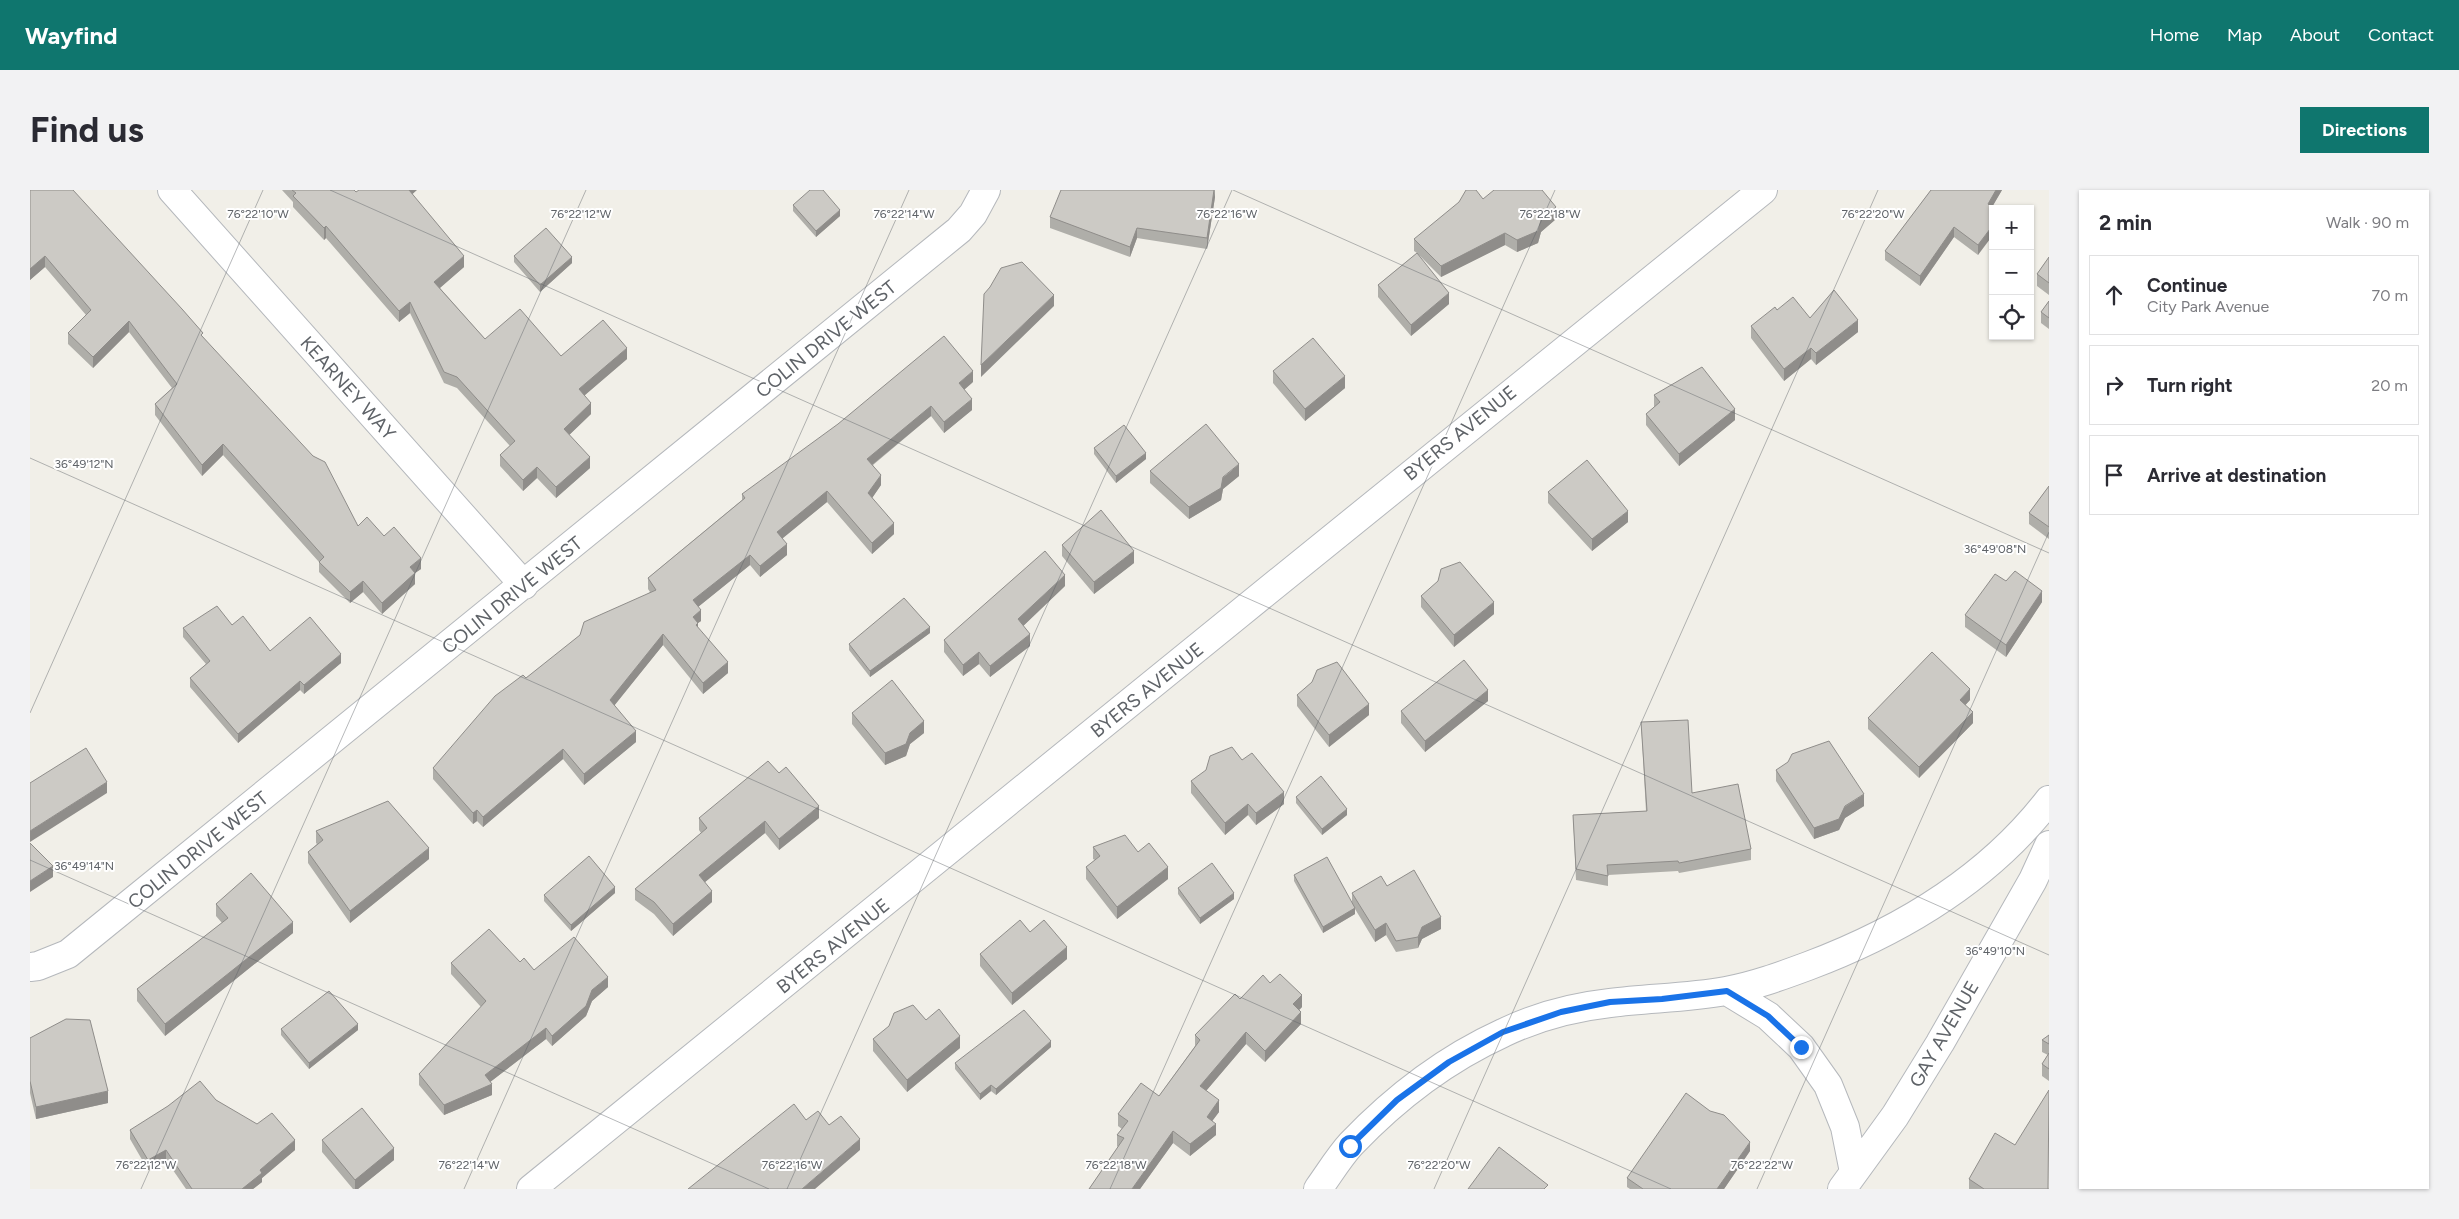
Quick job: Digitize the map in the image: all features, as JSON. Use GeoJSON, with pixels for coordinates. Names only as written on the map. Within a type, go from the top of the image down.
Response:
{"type":"FeatureCollection","features":[{"type":"Feature","properties":{"kind":"street","name":"KEARNEY WAY"},"geometry":{"type":"LineString","coordinates":[[172,190],[524,586]]}},
{"type":"Feature","properties":{"kind":"street","name":"COLIN DRIVE WEST"},"geometry":{"type":"LineString","coordinates":[[30,967],[38,966],[68,954],[82,944],[524,586],[959,230],[973,214],[986,190]]}},
{"type":"Feature","properties":{"kind":"street","name":"BYERS AVENUE"},"geometry":{"type":"LineString","coordinates":[[531,1189],[842,940],[1534,373],[1763,190]]}},
{"type":"Feature","properties":{"kind":"street"},"geometry":{"type":"LineString","coordinates":[[1318,1189],[1350,1146],[1397,1100],[1449,1062],[1503,1032],[1561,1012],[1610,1002],[1662,999],[1727,991],[1767,981],[1857,948],[1920,914],[1967,882],[2030,824],[2049,800]]}},
{"type":"Feature","properties":{"kind":"street","name":"GAY AVENUE"},"geometry":{"type":"LineString","coordinates":[[1848,1181],[1895,1116],[1940,1043],[2033,880],[2049,845]]}},
{"type":"Feature","properties":{"kind":"street"},"geometry":{"type":"LineString","coordinates":[[1727,991],[1768,1016],[1801,1047],[1831,1093],[1845,1128],[1848,1181]]}},
{"type":"Feature","properties":{"kind":"building"},"geometry":{"type":"Polygon","coordinates":[[[30,190],[73,190],[182,309],[203,333],[201,335],[313,456],[325,462],[358,526],[367,517],[384,536],[394,527],[421,558],[410,567],[415,573],[382,603],[363,581],[350,592],[319,562],[324,557],[223,444],[202,465],[155,404],[177,384],[129,321],[93,357],[68,333],[91,310],[45,256],[30,269],[30,190]]]}},
{"type":"Feature","properties":{"kind":"building"},"geometry":{"type":"Polygon","coordinates":[[[292,190],[354,190],[356,192],[359,190],[409,190],[464,256],[434,282],[485,339],[520,309],[561,356],[603,320],[627,348],[579,389],[591,403],[564,429],[590,457],[556,487],[537,467],[523,480],[500,455],[515,441],[457,377],[444,372],[410,302],[399,311],[326,226],[324,228],[293,196],[296,193],[292,190]]]}},
{"type":"Feature","properties":{"kind":"building"},"geometry":{"type":"Polygon","coordinates":[[[810,190],[823,190],[840,210],[816,231],[793,205],[810,190]]]}},
{"type":"Feature","properties":{"kind":"building"},"geometry":{"type":"Polygon","coordinates":[[[1061,190],[1214,190],[1207,238],[1137,228],[1130,247],[1050,217],[1061,190]]]}},
{"type":"Feature","properties":{"kind":"building"},"geometry":{"type":"Polygon","coordinates":[[[1466,190],[1476,190],[1483,199],[1494,190],[1542,190],[1556,207],[1541,220],[1538,231],[1517,240],[1505,233],[1441,266],[1414,239],[1459,202],[1466,190]]]}},
{"type":"Feature","properties":{"kind":"building"},"geometry":{"type":"Polygon","coordinates":[[[1931,190],[1996,190],[1988,204],[1989,230],[1978,245],[1954,227],[1920,276],[1885,251],[1931,190]]]}},
{"type":"Feature","properties":{"kind":"building"},"geometry":{"type":"Polygon","coordinates":[[[546,228],[572,257],[540,285],[514,256],[546,228]]]}},
{"type":"Feature","properties":{"kind":"building"},"geometry":{"type":"Polygon","coordinates":[[[1417,253],[1449,293],[1411,325],[1378,285],[1417,253]]]}},
{"type":"Feature","properties":{"kind":"building"},"geometry":{"type":"Polygon","coordinates":[[[2049,257],[2049,283],[2037,274],[2049,257]]]}},
{"type":"Feature","properties":{"kind":"building"},"geometry":{"type":"Polygon","coordinates":[[[1022,262],[1054,295],[981,365],[984,294],[1001,268],[1022,262]]]}},
{"type":"Feature","properties":{"kind":"building"},"geometry":{"type":"Polygon","coordinates":[[[1834,290],[1858,320],[1816,353],[1811,348],[1784,369],[1751,326],[1775,307],[1777,310],[1793,297],[1810,318],[1834,290]]]}},
{"type":"Feature","properties":{"kind":"building"},"geometry":{"type":"Polygon","coordinates":[[[2049,301],[2049,318],[2041,312],[2049,301]]]}},
{"type":"Feature","properties":{"kind":"building"},"geometry":{"type":"Polygon","coordinates":[[[944,336],[973,371],[959,383],[972,399],[944,422],[931,406],[867,459],[881,475],[868,493],[894,523],[872,543],[827,491],[777,532],[787,544],[760,566],[750,555],[693,600],[701,610],[693,617],[698,623],[696,625],[728,662],[703,683],[663,634],[610,700],[636,731],[584,774],[563,749],[483,817],[477,810],[473,813],[433,768],[495,696],[523,675],[526,678],[580,635],[584,622],[656,590],[648,578],[745,498],[742,494],[838,424],[944,336]]]}},
{"type":"Feature","properties":{"kind":"building"},"geometry":{"type":"Polygon","coordinates":[[[1313,338],[1345,376],[1305,409],[1273,371],[1313,338]]]}},
{"type":"Feature","properties":{"kind":"building"},"geometry":{"type":"Polygon","coordinates":[[[1702,367],[1735,409],[1679,454],[1646,414],[1660,402],[1654,395],[1702,367]]]}},
{"type":"Feature","properties":{"kind":"building"},"geometry":{"type":"Polygon","coordinates":[[[1206,424],[1239,464],[1223,477],[1221,488],[1189,507],[1150,471],[1206,424]]]}},
{"type":"Feature","properties":{"kind":"building"},"geometry":{"type":"Polygon","coordinates":[[[1124,425],[1146,453],[1116,476],[1094,448],[1124,425]]]}},
{"type":"Feature","properties":{"kind":"building"},"geometry":{"type":"Polygon","coordinates":[[[1587,460],[1628,511],[1592,539],[1548,492],[1587,460]]]}},
{"type":"Feature","properties":{"kind":"building"},"geometry":{"type":"Polygon","coordinates":[[[2049,486],[2049,527],[2029,513],[2049,486]]]}},
{"type":"Feature","properties":{"kind":"building"},"geometry":{"type":"Polygon","coordinates":[[[1101,510],[1134,551],[1094,582],[1062,545],[1101,510]]]}},
{"type":"Feature","properties":{"kind":"building"},"geometry":{"type":"Polygon","coordinates":[[[1045,551],[1065,575],[1018,619],[1030,634],[990,666],[979,652],[963,665],[944,640],[1045,551]]]}},
{"type":"Feature","properties":{"kind":"building"},"geometry":{"type":"Polygon","coordinates":[[[1460,562],[1494,602],[1454,635],[1421,596],[1438,581],[1441,569],[1460,562]]]}},
{"type":"Feature","properties":{"kind":"building"},"geometry":{"type":"Polygon","coordinates":[[[2015,571],[2042,591],[2006,645],[1965,615],[1995,574],[2006,581],[2015,571]]]}},
{"type":"Feature","properties":{"kind":"building"},"geometry":{"type":"Polygon","coordinates":[[[904,598],[930,627],[870,671],[849,644],[904,598]]]}},
{"type":"Feature","properties":{"kind":"building"},"geometry":{"type":"Polygon","coordinates":[[[217,606],[232,625],[243,616],[270,651],[310,617],[341,654],[304,685],[300,681],[238,734],[190,678],[210,661],[183,628],[217,606]]]}},
{"type":"Feature","properties":{"kind":"building"},"geometry":{"type":"Polygon","coordinates":[[[1932,652],[1970,689],[1960,700],[1973,712],[1919,767],[1868,718],[1932,652]]]}},
{"type":"Feature","properties":{"kind":"building"},"geometry":{"type":"Polygon","coordinates":[[[1464,660],[1488,690],[1425,741],[1401,711],[1464,660]]]}},
{"type":"Feature","properties":{"kind":"building"},"geometry":{"type":"Polygon","coordinates":[[[1337,662],[1369,704],[1329,735],[1297,695],[1312,682],[1317,670],[1337,662]]]}},
{"type":"Feature","properties":{"kind":"building"},"geometry":{"type":"Polygon","coordinates":[[[892,680],[924,721],[910,733],[906,744],[885,753],[852,713],[892,680]]]}},
{"type":"Feature","properties":{"kind":"building"},"geometry":{"type":"Polygon","coordinates":[[[1688,720],[1692,793],[1738,784],[1751,849],[1679,863],[1678,861],[1607,865],[1608,876],[1576,869],[1573,815],[1647,811],[1641,722],[1688,720]]]}},
{"type":"Feature","properties":{"kind":"building"},"geometry":{"type":"Polygon","coordinates":[[[1829,741],[1864,794],[1845,806],[1839,819],[1814,828],[1776,770],[1788,762],[1792,754],[1829,741]]]}},
{"type":"Feature","properties":{"kind":"building"},"geometry":{"type":"Polygon","coordinates":[[[1232,747],[1242,760],[1252,753],[1284,792],[1256,813],[1248,804],[1225,823],[1191,781],[1206,770],[1210,756],[1232,747]]]}},
{"type":"Feature","properties":{"kind":"building"},"geometry":{"type":"Polygon","coordinates":[[[86,748],[107,782],[30,831],[30,783],[86,748]]]}},
{"type":"Feature","properties":{"kind":"building"},"geometry":{"type":"Polygon","coordinates":[[[768,761],[779,773],[786,767],[819,806],[779,839],[765,821],[699,875],[712,891],[673,924],[654,902],[635,889],[707,828],[699,818],[768,761]]]}},
{"type":"Feature","properties":{"kind":"building"},"geometry":{"type":"Polygon","coordinates":[[[1321,776],[1347,809],[1322,829],[1296,797],[1321,776]]]}},
{"type":"Feature","properties":{"kind":"building"},"geometry":{"type":"Polygon","coordinates":[[[388,801],[429,848],[350,911],[308,852],[323,840],[316,831],[388,801]]]}},
{"type":"Feature","properties":{"kind":"building"},"geometry":{"type":"Polygon","coordinates":[[[1125,835],[1138,852],[1149,843],[1168,867],[1117,907],[1086,867],[1100,856],[1093,847],[1125,835]]]}},
{"type":"Feature","properties":{"kind":"building"},"geometry":{"type":"Polygon","coordinates":[[[30,843],[53,866],[30,881],[30,843]]]}},
{"type":"Feature","properties":{"kind":"building"},"geometry":{"type":"Polygon","coordinates":[[[589,856],[615,887],[571,925],[544,895],[589,856]]]}},
{"type":"Feature","properties":{"kind":"building"},"geometry":{"type":"Polygon","coordinates":[[[1327,857],[1355,908],[1323,927],[1294,875],[1327,857]]]}},
{"type":"Feature","properties":{"kind":"building"},"geometry":{"type":"Polygon","coordinates":[[[1212,863],[1234,893],[1200,918],[1178,888],[1212,863]]]}},
{"type":"Feature","properties":{"kind":"building"},"geometry":{"type":"Polygon","coordinates":[[[1414,870],[1441,917],[1422,927],[1418,937],[1396,941],[1386,923],[1375,930],[1352,893],[1381,876],[1387,886],[1414,870]]]}},
{"type":"Feature","properties":{"kind":"building"},"geometry":{"type":"Polygon","coordinates":[[[251,873],[293,922],[165,1024],[137,989],[228,918],[216,904],[251,873]]]}},
{"type":"Feature","properties":{"kind":"building"},"geometry":{"type":"Polygon","coordinates":[[[1020,920],[1030,932],[1044,920],[1067,947],[1012,993],[980,954],[1020,920]]]}},
{"type":"Feature","properties":{"kind":"building"},"geometry":{"type":"Polygon","coordinates":[[[489,929],[520,962],[524,958],[534,970],[574,937],[608,977],[592,990],[586,1006],[552,1036],[546,1028],[485,1075],[492,1084],[444,1105],[419,1074],[486,1001],[451,963],[489,929]]]}},
{"type":"Feature","properties":{"kind":"building"},"geometry":{"type":"Polygon","coordinates":[[[1280,974],[1302,995],[1293,1004],[1301,1012],[1265,1051],[1246,1032],[1200,1086],[1219,1100],[1207,1117],[1216,1124],[1190,1144],[1173,1131],[1132,1189],[1089,1189],[1124,1138],[1117,1135],[1128,1121],[1118,1114],[1141,1083],[1159,1096],[1200,1040],[1195,1035],[1235,994],[1240,999],[1263,975],[1270,983],[1280,974]]]}},
{"type":"Feature","properties":{"kind":"building"},"geometry":{"type":"Polygon","coordinates":[[[329,991],[358,1024],[309,1063],[281,1029],[329,991]]]}},
{"type":"Feature","properties":{"kind":"building"},"geometry":{"type":"Polygon","coordinates":[[[913,1005],[926,1020],[939,1009],[960,1036],[907,1080],[873,1039],[889,1026],[894,1013],[913,1005]]]}},
{"type":"Feature","properties":{"kind":"building"},"geometry":{"type":"Polygon","coordinates":[[[1024,1010],[1051,1041],[996,1089],[991,1085],[980,1094],[955,1063],[1024,1010]]]}},
{"type":"Feature","properties":{"kind":"building"},"geometry":{"type":"Polygon","coordinates":[[[66,1019],[90,1020],[108,1091],[36,1107],[30,1081],[30,1038],[66,1019]]]}},
{"type":"Feature","properties":{"kind":"building"},"geometry":{"type":"Polygon","coordinates":[[[2049,1035],[2049,1044],[2042,1040],[2049,1035]]]}},
{"type":"Feature","properties":{"kind":"building"},"geometry":{"type":"Polygon","coordinates":[[[2049,1053],[2049,1069],[2042,1064],[2049,1053]]]}},
{"type":"Feature","properties":{"kind":"building"},"geometry":{"type":"Polygon","coordinates":[[[200,1081],[216,1100],[257,1124],[272,1113],[295,1140],[260,1170],[262,1173],[242,1189],[192,1189],[166,1150],[148,1160],[130,1130],[168,1106],[200,1081]]]}},
{"type":"Feature","properties":{"kind":"building"},"geometry":{"type":"Polygon","coordinates":[[[2049,1090],[2048,1189],[1984,1189],[1969,1179],[1995,1133],[2015,1145],[2049,1090]]]}},
{"type":"Feature","properties":{"kind":"building"},"geometry":{"type":"Polygon","coordinates":[[[1686,1093],[1710,1111],[1724,1115],[1750,1142],[1717,1189],[1643,1189],[1627,1178],[1686,1093]]]}},
{"type":"Feature","properties":{"kind":"building"},"geometry":{"type":"Polygon","coordinates":[[[794,1104],[806,1120],[818,1111],[829,1125],[841,1116],[860,1139],[802,1189],[688,1189],[794,1104]]]}},
{"type":"Feature","properties":{"kind":"building"},"geometry":{"type":"Polygon","coordinates":[[[362,1108],[394,1148],[355,1180],[322,1140],[362,1108]]]}},
{"type":"Feature","properties":{"kind":"building"},"geometry":{"type":"Polygon","coordinates":[[[1499,1147],[1548,1185],[1544,1189],[1468,1189],[1499,1147]]]}},
{"type":"Feature","properties":{"kind":"route"},"geometry":{"type":"LineString","coordinates":[[1350,1146],[1397,1100],[1449,1062],[1503,1032],[1561,1012],[1610,1002],[1662,999],[1727,991],[1768,1016],[1801,1047]]}}]}
